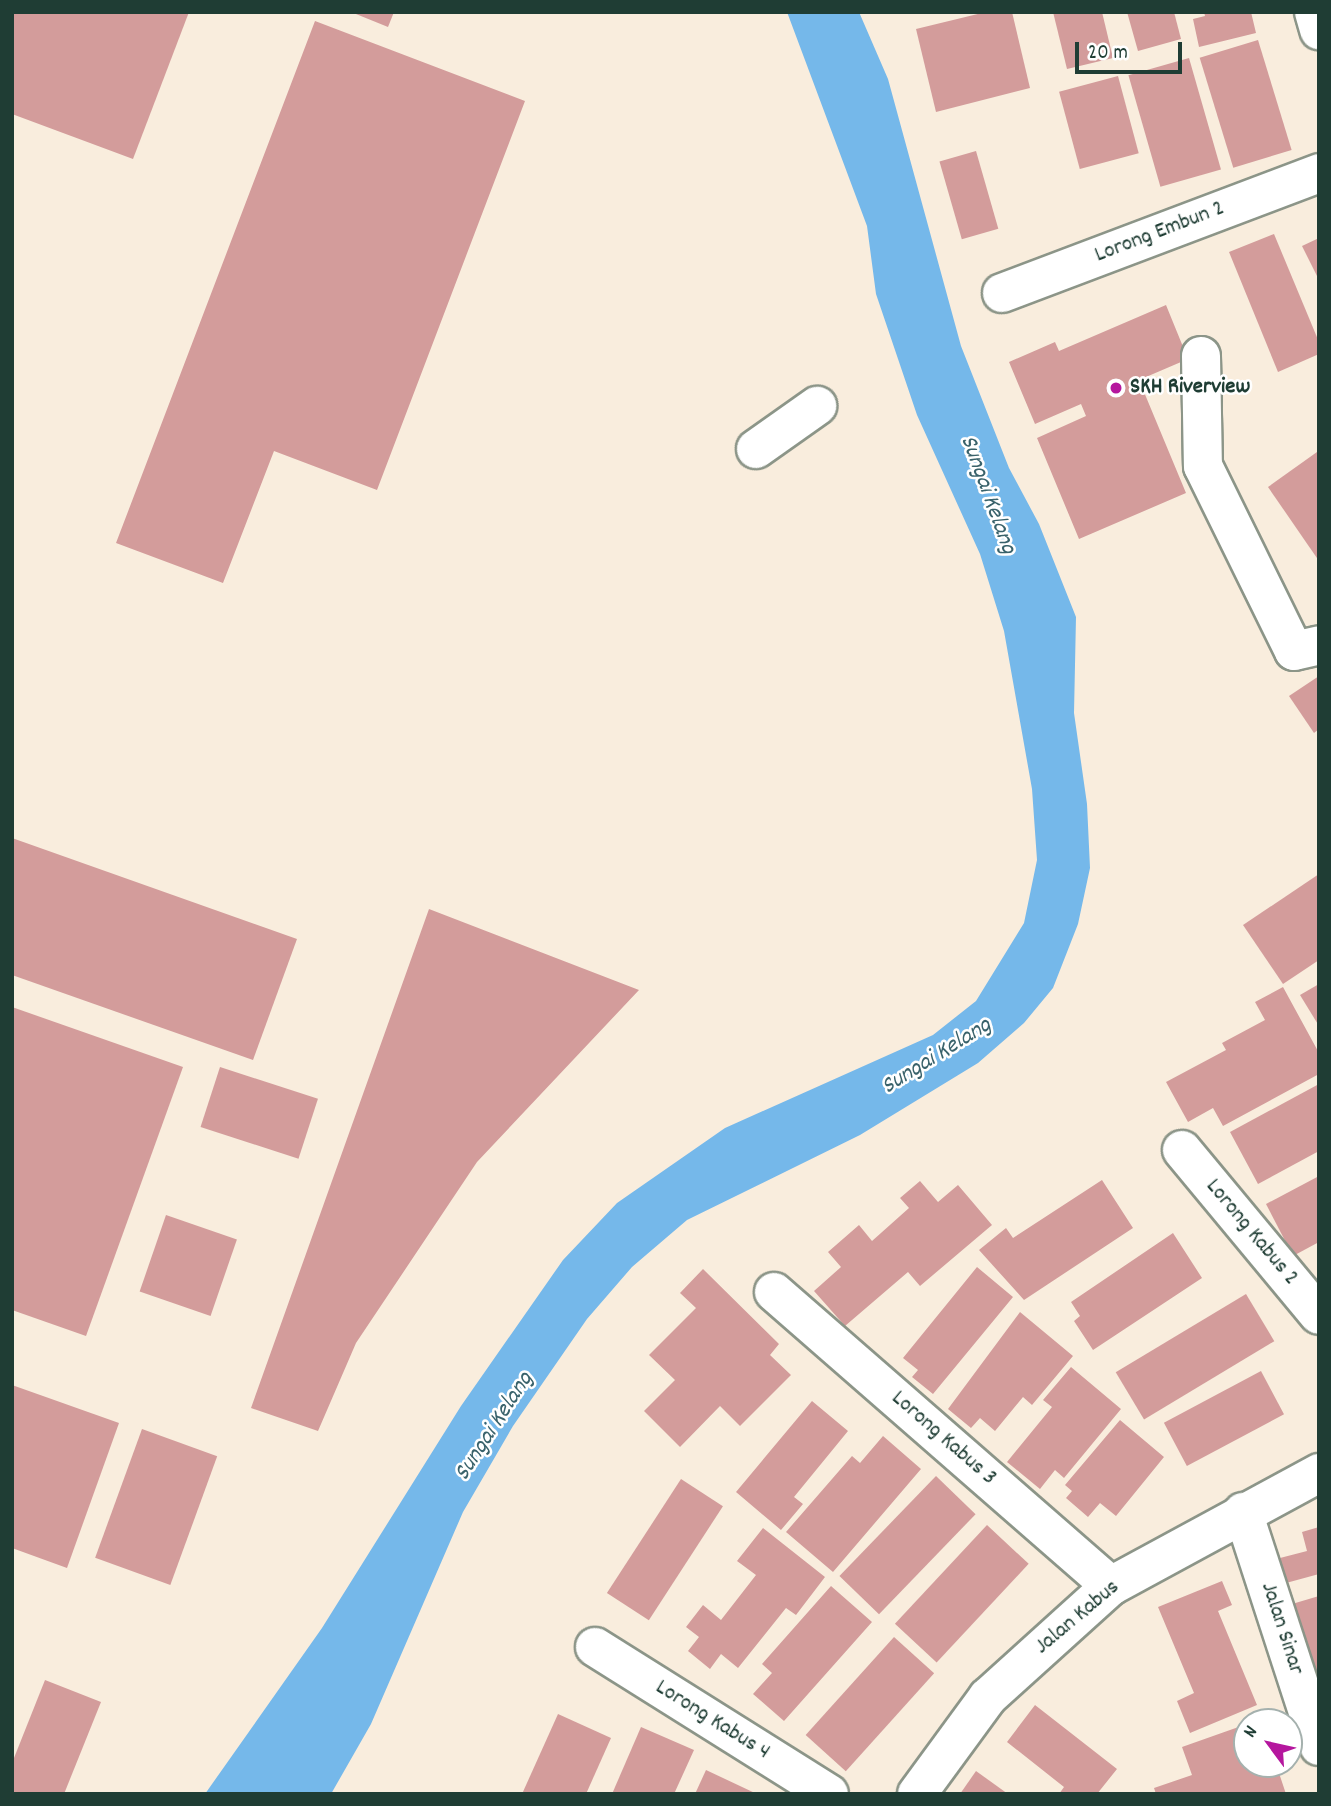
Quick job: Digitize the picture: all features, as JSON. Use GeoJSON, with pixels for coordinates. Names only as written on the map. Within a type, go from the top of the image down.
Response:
{"type":"FeatureCollection","features":[{"type":"Feature","properties":{"kind":"street"},"geometry":{"type":"LineString","coordinates":[[1314,12],[1319,30]]}},
{"type":"Feature","properties":{"kind":"street","name":"Lorong Embun 2"},"geometry":{"type":"LineString","coordinates":[[1002,293],[1319,173]]}},
{"type":"Feature","properties":{"kind":"street"},"geometry":{"type":"LineString","coordinates":[[1200,356],[1203,466],[1294,651],[1319,645]]}},
{"type":"Feature","properties":{"kind":"street"},"geometry":{"type":"LineString","coordinates":[[756,449],[817,406]]}},
{"type":"Feature","properties":{"kind":"street","name":"Lorong Kabus 2"},"geometry":{"type":"LineString","coordinates":[[1182,1150],[1319,1315]]}},
{"type":"Feature","properties":{"kind":"street","name":"Lorong Kabus 3"},"geometry":{"type":"LineString","coordinates":[[774,1292],[1111,1586]]}},
{"type":"Feature","properties":{"kind":"street","name":"Jalan Kabus"},"geometry":{"type":"LineString","coordinates":[[917,1794],[988,1697],[1111,1586],[1319,1473]]}},
{"type":"Feature","properties":{"kind":"street","name":"Jalan Sinar"},"geometry":{"type":"LineString","coordinates":[[1243,1512],[1319,1746]]}},
{"type":"Feature","properties":{"kind":"street","name":"Lorong Kabus 4"},"geometry":{"type":"LineString","coordinates":[[595,1647],[829,1794]]}},
{"type":"Feature","properties":{"kind":"water","name":"Sungai Kelang"},"geometry":{"type":"Polygon","coordinates":[[[787,12],[859,12],[888,79],[961,346],[1009,468],[1039,524],[1076,617],[1074,713],[1087,804],[1090,868],[1078,924],[1053,988],[1024,1023],[978,1063],[860,1135],[687,1220],[632,1267],[587,1319],[513,1426],[463,1512],[371,1724],[331,1794],[205,1794],[322,1628],[461,1406],[563,1260],[617,1203],[725,1128],[933,1035],[976,1001],[1024,923],[1037,860],[1032,789],[1004,631],[980,554],[917,415],[876,294],[867,226],[787,12]]]}},
{"type":"Feature","properties":{"kind":"building"},"geometry":{"type":"Polygon","coordinates":[[[12,12],[189,12],[133,159],[12,114],[12,12]]]}},
{"type":"Feature","properties":{"kind":"building"},"geometry":{"type":"Polygon","coordinates":[[[351,12],[394,12],[388,27],[351,12]]]}},
{"type":"Feature","properties":{"kind":"building"},"geometry":{"type":"Polygon","coordinates":[[[986,12],[1012,12],[1030,88],[936,112],[916,29],[986,12]]]}},
{"type":"Feature","properties":{"kind":"building"},"geometry":{"type":"Polygon","coordinates":[[[1053,12],[1102,12],[1113,58],[1067,69],[1053,12]]]}},
{"type":"Feature","properties":{"kind":"building"},"geometry":{"type":"Polygon","coordinates":[[[1127,12],[1174,12],[1181,39],[1138,51],[1127,12]]]}},
{"type":"Feature","properties":{"kind":"building"},"geometry":{"type":"Polygon","coordinates":[[[1204,12],[1251,12],[1256,33],[1199,47],[1193,19],[1205,16],[1204,12]]]}},
{"type":"Feature","properties":{"kind":"building"},"geometry":{"type":"Polygon","coordinates":[[[315,21],[525,101],[377,490],[274,451],[223,583],[116,543],[315,21]]]}},
{"type":"Feature","properties":{"kind":"building"},"geometry":{"type":"Polygon","coordinates":[[[1258,40],[1292,150],[1233,168],[1200,58],[1258,40]]]}},
{"type":"Feature","properties":{"kind":"building"},"geometry":{"type":"Polygon","coordinates":[[[1189,58],[1221,170],[1160,187],[1128,75],[1189,58]]]}},
{"type":"Feature","properties":{"kind":"building"},"geometry":{"type":"Polygon","coordinates":[[[1118,76],[1139,153],[1080,169],[1059,92],[1118,76]]]}},
{"type":"Feature","properties":{"kind":"building"},"geometry":{"type":"Polygon","coordinates":[[[976,151],[998,229],[962,239],[939,161],[976,151]]]}},
{"type":"Feature","properties":{"kind":"building"},"geometry":{"type":"Polygon","coordinates":[[[1274,234],[1319,342],[1319,354],[1278,372],[1229,252],[1274,234]]]}},
{"type":"Feature","properties":{"kind":"building"},"geometry":{"type":"Polygon","coordinates":[[[1319,238],[1319,280],[1302,246],[1319,238]]]}},
{"type":"Feature","properties":{"kind":"building"},"geometry":{"type":"Polygon","coordinates":[[[1166,305],[1188,359],[1139,380],[1186,493],[1079,539],[1037,438],[1086,416],[1081,404],[1035,424],[1009,362],[1055,342],[1059,351],[1166,305]]]}},
{"type":"Feature","properties":{"kind":"building"},"geometry":{"type":"Polygon","coordinates":[[[1317,452],[1319,454],[1319,561],[1268,487],[1317,452]]]}},
{"type":"Feature","properties":{"kind":"building"},"geometry":{"type":"Polygon","coordinates":[[[1319,676],[1319,729],[1314,733],[1289,696],[1319,676]]]}},
{"type":"Feature","properties":{"kind":"building"},"geometry":{"type":"Polygon","coordinates":[[[12,838],[297,939],[253,1060],[12,975],[12,838]]]}},
{"type":"Feature","properties":{"kind":"building"},"geometry":{"type":"Polygon","coordinates":[[[1319,874],[1319,960],[1283,984],[1243,925],[1319,874]]]}},
{"type":"Feature","properties":{"kind":"building"},"geometry":{"type":"Polygon","coordinates":[[[429,909],[639,990],[477,1162],[356,1343],[318,1431],[251,1408],[429,909]]]}},
{"type":"Feature","properties":{"kind":"building"},"geometry":{"type":"Polygon","coordinates":[[[1319,984],[1319,1026],[1300,995],[1319,984]]]}},
{"type":"Feature","properties":{"kind":"building"},"geometry":{"type":"Polygon","coordinates":[[[1283,987],[1319,1053],[1319,1074],[1223,1126],[1213,1108],[1188,1122],[1166,1082],[1226,1050],[1222,1043],[1265,1020],[1255,1002],[1283,987]]]}},
{"type":"Feature","properties":{"kind":"building"},"geometry":{"type":"Polygon","coordinates":[[[12,1007],[183,1067],[86,1336],[12,1310],[12,1007]]]}},
{"type":"Feature","properties":{"kind":"building"},"geometry":{"type":"Polygon","coordinates":[[[220,1067],[318,1099],[298,1159],[201,1127],[220,1067]]]}},
{"type":"Feature","properties":{"kind":"building"},"geometry":{"type":"Polygon","coordinates":[[[1319,1084],[1319,1151],[1258,1184],[1230,1132],[1319,1084]]]}},
{"type":"Feature","properties":{"kind":"building"},"geometry":{"type":"Polygon","coordinates":[[[1319,1176],[1319,1242],[1293,1256],[1266,1204],[1319,1176]]]}},
{"type":"Feature","properties":{"kind":"building"},"geometry":{"type":"Polygon","coordinates":[[[1102,1180],[1133,1228],[1024,1300],[979,1250],[1006,1228],[1013,1238],[1102,1180]]]}},
{"type":"Feature","properties":{"kind":"building"},"geometry":{"type":"Polygon","coordinates":[[[920,1181],[938,1202],[958,1185],[992,1225],[920,1286],[908,1272],[845,1326],[814,1291],[841,1267],[828,1252],[859,1225],[872,1241],[909,1208],[900,1198],[920,1181]]]}},
{"type":"Feature","properties":{"kind":"building"},"geometry":{"type":"Polygon","coordinates":[[[166,1215],[237,1239],[211,1316],[140,1292],[166,1215]]]}},
{"type":"Feature","properties":{"kind":"building"},"geometry":{"type":"Polygon","coordinates":[[[1173,1233],[1202,1278],[1093,1350],[1074,1321],[1080,1316],[1071,1302],[1173,1233]]]}},
{"type":"Feature","properties":{"kind":"building"},"geometry":{"type":"Polygon","coordinates":[[[977,1267],[1013,1297],[933,1394],[912,1377],[918,1370],[903,1358],[977,1267]]]}},
{"type":"Feature","properties":{"kind":"building"},"geometry":{"type":"Polygon","coordinates":[[[703,1269],[779,1344],[770,1355],[791,1375],[740,1426],[720,1406],[680,1447],[644,1411],[675,1380],[649,1355],[696,1308],[680,1293],[703,1269]]]}},
{"type":"Feature","properties":{"kind":"building"},"geometry":{"type":"Polygon","coordinates":[[[1246,1294],[1274,1341],[1144,1419],[1116,1372],[1246,1294]]]}},
{"type":"Feature","properties":{"kind":"building"},"geometry":{"type":"Polygon","coordinates":[[[1020,1312],[1073,1356],[1032,1405],[1023,1397],[995,1431],[980,1418],[971,1428],[948,1409],[1020,1312]]]}},
{"type":"Feature","properties":{"kind":"building"},"geometry":{"type":"Polygon","coordinates":[[[1071,1367],[1121,1409],[1064,1478],[1055,1470],[1040,1489],[1007,1462],[1052,1407],[1043,1400],[1071,1367]]]}},
{"type":"Feature","properties":{"kind":"building"},"geometry":{"type":"Polygon","coordinates":[[[1261,1371],[1284,1414],[1187,1466],[1164,1423],[1261,1371]]]}},
{"type":"Feature","properties":{"kind":"building"},"geometry":{"type":"Polygon","coordinates":[[[12,1385],[119,1423],[67,1568],[12,1548],[12,1385]]]}},
{"type":"Feature","properties":{"kind":"building"},"geometry":{"type":"Polygon","coordinates":[[[812,1401],[848,1431],[794,1497],[803,1504],[781,1530],[736,1492],[812,1401]]]}},
{"type":"Feature","properties":{"kind":"building"},"geometry":{"type":"Polygon","coordinates":[[[1120,1420],[1164,1457],[1116,1516],[1100,1503],[1088,1517],[1066,1498],[1072,1491],[1065,1485],[1120,1420]]]}},
{"type":"Feature","properties":{"kind":"building"},"geometry":{"type":"Polygon","coordinates":[[[142,1429],[217,1456],[170,1585],[95,1558],[142,1429]]]}},
{"type":"Feature","properties":{"kind":"building"},"geometry":{"type":"Polygon","coordinates":[[[883,1436],[921,1469],[833,1572],[786,1532],[852,1456],[860,1463],[883,1436]]]}},
{"type":"Feature","properties":{"kind":"building"},"geometry":{"type":"Polygon","coordinates":[[[936,1476],[976,1514],[879,1614],[839,1576],[936,1476]]]}},
{"type":"Feature","properties":{"kind":"building"},"geometry":{"type":"Polygon","coordinates":[[[681,1479],[723,1506],[649,1620],[607,1593],[681,1479]]]}},
{"type":"Feature","properties":{"kind":"building"},"geometry":{"type":"Polygon","coordinates":[[[987,1525],[1029,1564],[937,1663],[895,1624],[987,1525]]]}},
{"type":"Feature","properties":{"kind":"building"},"geometry":{"type":"Polygon","coordinates":[[[1319,1527],[1319,1574],[1286,1583],[1280,1558],[1307,1551],[1302,1532],[1319,1527]]]}},
{"type":"Feature","properties":{"kind":"building"},"geometry":{"type":"Polygon","coordinates":[[[763,1528],[825,1577],[796,1615],[786,1608],[738,1668],[721,1654],[710,1669],[688,1651],[699,1637],[686,1627],[703,1605],[721,1620],[756,1575],[737,1561],[763,1528]]]}},
{"type":"Feature","properties":{"kind":"building"},"geometry":{"type":"Polygon","coordinates":[[[1222,1581],[1232,1605],[1218,1611],[1257,1705],[1233,1708],[1233,1715],[1190,1733],[1177,1701],[1194,1693],[1158,1607],[1222,1581]]]}},
{"type":"Feature","properties":{"kind":"building"},"geometry":{"type":"Polygon","coordinates":[[[831,1586],[872,1622],[784,1721],[753,1694],[772,1673],[762,1664],[831,1586]]]}},
{"type":"Feature","properties":{"kind":"building"},"geometry":{"type":"Polygon","coordinates":[[[1319,1596],[1319,1674],[1312,1676],[1292,1604],[1319,1596]]]}},
{"type":"Feature","properties":{"kind":"building"},"geometry":{"type":"Polygon","coordinates":[[[894,1637],[934,1673],[846,1771],[806,1735],[894,1637]]]}},
{"type":"Feature","properties":{"kind":"building"},"geometry":{"type":"Polygon","coordinates":[[[45,1680],[101,1702],[64,1794],[12,1794],[12,1763],[45,1680]]]}},
{"type":"Feature","properties":{"kind":"building"},"geometry":{"type":"Polygon","coordinates":[[[1035,1705],[1117,1769],[1097,1794],[1059,1794],[1064,1787],[1007,1742],[1035,1705]]]}},
{"type":"Feature","properties":{"kind":"building"},"geometry":{"type":"Polygon","coordinates":[[[558,1714],[611,1738],[586,1794],[522,1794],[558,1714]]]}},
{"type":"Feature","properties":{"kind":"building"},"geometry":{"type":"Polygon","coordinates":[[[641,1727],[694,1750],[674,1794],[612,1794],[641,1727]]]}},
{"type":"Feature","properties":{"kind":"building"},"geometry":{"type":"Polygon","coordinates":[[[1233,1729],[1233,1778],[1281,1778],[1286,1794],[1156,1794],[1154,1788],[1192,1775],[1182,1747],[1233,1729]]]}},
{"type":"Feature","properties":{"kind":"building"},"geometry":{"type":"Polygon","coordinates":[[[706,1770],[757,1794],[695,1794],[706,1770]]]}},
{"type":"Feature","properties":{"kind":"building"},"geometry":{"type":"Polygon","coordinates":[[[976,1771],[1008,1794],[960,1794],[976,1771]]]}},
{"type":"Feature","properties":{"kind":"place","name":"SKH Riverview"},"geometry":{"type":"Point","coordinates":[1116,388]}}]}
